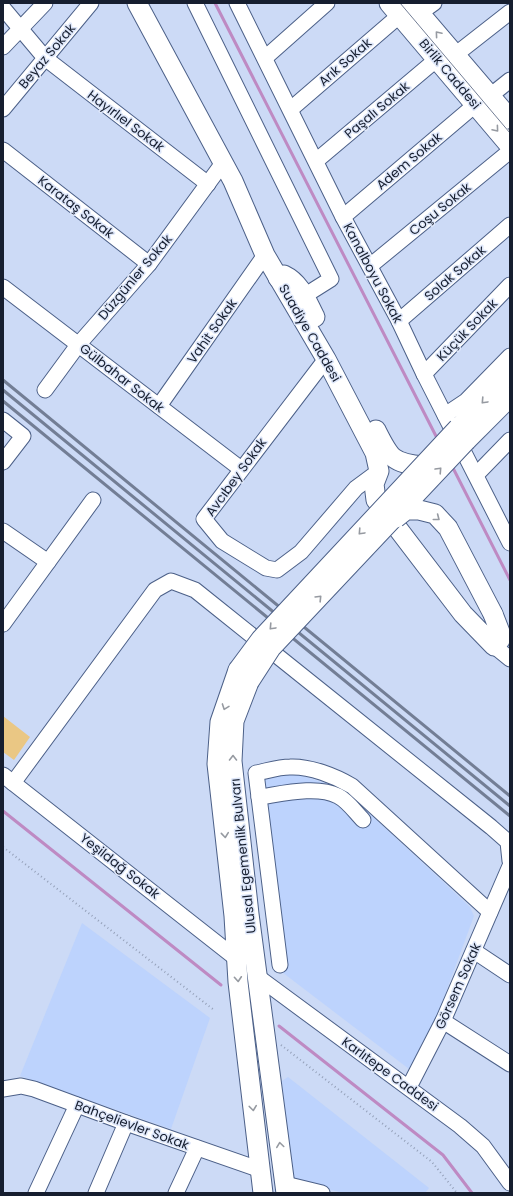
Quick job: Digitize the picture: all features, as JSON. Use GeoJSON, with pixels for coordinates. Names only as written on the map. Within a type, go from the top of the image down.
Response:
{"type":"FeatureCollection","features":[{"type":"Feature","properties":{"kind":"main road","name":"Suadiye Caddesi"},"geometry":{"type":"LineString","coordinates":[[137,3],[233,181],[265,255],[326,358],[375,453],[379,471],[374,484],[376,500],[463,614],[494,646]]}},
{"type":"Feature","properties":{"kind":"main road","name":"Birlik Caddesi"},"geometry":{"type":"LineString","coordinates":[[411,7],[446,57],[483,100],[510,146]]}},
{"type":"Feature","properties":{"kind":"main road","name":"Birlik Caddesi"},"geometry":{"type":"LineString","coordinates":[[483,100],[510,120]]}},
{"type":"Feature","properties":{"kind":"main road"},"geometry":{"type":"LineString","coordinates":[[278,278],[284,275],[292,279],[304,296],[384,445],[393,458],[404,464],[424,466]]}},
{"type":"Feature","properties":{"kind":"main road"},"geometry":{"type":"LineString","coordinates":[[390,522],[462,435],[510,373]]}},
{"type":"Feature","properties":{"kind":"main road"},"geometry":{"type":"LineString","coordinates":[[244,676],[261,639],[424,466],[510,396]]}},
{"type":"Feature","properties":{"kind":"main road"},"geometry":{"type":"LineString","coordinates":[[390,522],[406,510],[419,510],[435,514],[448,528],[493,614],[500,632],[500,640],[494,646]]}},
{"type":"Feature","properties":{"kind":"main road","name":"Ulusal Egemenlik Bulvarı"},"geometry":{"type":"LineString","coordinates":[[263,1193],[217,764],[220,722],[244,676],[390,522]]}},
{"type":"Feature","properties":{"kind":"main road","name":"Ulusal Egemenlik Bulvarı"},"geometry":{"type":"LineString","coordinates":[[244,676],[234,721],[232,761],[249,914],[286,1188]]}},
{"type":"Feature","properties":{"kind":"main road"},"geometry":{"type":"LineString","coordinates":[[261,1170],[286,1188]]}},
{"type":"Feature","properties":{"kind":"street"},"geometry":{"type":"LineString","coordinates":[[3,47],[45,3]]}},
{"type":"Feature","properties":{"kind":"street","name":"Beyaz Sokak"},"geometry":{"type":"LineString","coordinates":[[3,109],[91,3]]}},
{"type":"Feature","properties":{"kind":"street"},"geometry":{"type":"LineString","coordinates":[[195,3],[332,279],[304,296]]}},
{"type":"Feature","properties":{"kind":"street","name":"Kanalboyu Sokak"},"geometry":{"type":"LineString","coordinates":[[237,3],[291,109],[343,217],[400,321],[424,374],[445,415],[476,475],[506,525],[510,543]]}},
{"type":"Feature","properties":{"kind":"street"},"geometry":{"type":"LineString","coordinates":[[264,58],[327,3]]}},
{"type":"Feature","properties":{"kind":"street","name":"Arık Sokak"},"geometry":{"type":"LineString","coordinates":[[291,109],[411,7]]}},
{"type":"Feature","properties":{"kind":"street","name":"Hayırlıel Sokak"},"geometry":{"type":"LineString","coordinates":[[3,8],[45,58],[208,184]]}},
{"type":"Feature","properties":{"kind":"street","name":"Paşalı Sokak"},"geometry":{"type":"LineString","coordinates":[[316,161],[446,57],[510,12]]}},
{"type":"Feature","properties":{"kind":"street","name":"Adem Sokak"},"geometry":{"type":"LineString","coordinates":[[343,217],[483,100],[510,80]]}},
{"type":"Feature","properties":{"kind":"street","name":"Karataş Sokak"},"geometry":{"type":"LineString","coordinates":[[3,150],[149,264]]}},
{"type":"Feature","properties":{"kind":"street","name":"Coşu Sokak"},"geometry":{"type":"LineString","coordinates":[[370,266],[510,151]]}},
{"type":"Feature","properties":{"kind":"street","name":"Düzgünler Sokak"},"geometry":{"type":"LineString","coordinates":[[45,390],[78,344],[149,264],[223,163]]}},
{"type":"Feature","properties":{"kind":"street","name":"Solak Sokak"},"geometry":{"type":"LineString","coordinates":[[400,321],[510,225]]}},
{"type":"Feature","properties":{"kind":"street","name":"Vahit Sokak"},"geometry":{"type":"LineString","coordinates":[[159,406],[265,255]]}},
{"type":"Feature","properties":{"kind":"street","name":"Küçük Sokak"},"geometry":{"type":"LineString","coordinates":[[424,374],[510,285]]}},
{"type":"Feature","properties":{"kind":"street","name":"Gülbahar Sokak"},"geometry":{"type":"LineString","coordinates":[[3,286],[241,469]]}},
{"type":"Feature","properties":{"kind":"street"},"geometry":{"type":"LineString","coordinates":[[445,415],[466,401],[510,356]]}},
{"type":"Feature","properties":{"kind":"street","name":"Avcıbey Sokak"},"geometry":{"type":"LineString","coordinates":[[326,358],[204,519],[222,541],[266,568],[277,570],[301,552],[356,488],[379,471]]}},
{"type":"Feature","properties":{"kind":"street"},"geometry":{"type":"LineString","coordinates":[[3,420],[23,436],[3,462]]}},
{"type":"Feature","properties":{"kind":"street"},"geometry":{"type":"LineString","coordinates":[[476,475],[510,440]]}},
{"type":"Feature","properties":{"kind":"street"},"geometry":{"type":"LineString","coordinates":[[3,624],[93,500]]}},
{"type":"Feature","properties":{"kind":"street"},"geometry":{"type":"LineString","coordinates":[[3,531],[48,562]]}},
{"type":"Feature","properties":{"kind":"street"},"geometry":{"type":"LineString","coordinates":[[8,779],[155,590],[171,581],[195,590],[491,827],[508,842],[510,861]]}},
{"type":"Feature","properties":{"kind":"street"},"geometry":{"type":"LineString","coordinates":[[494,646],[510,659]]}},
{"type":"Feature","properties":{"kind":"street"},"geometry":{"type":"LineString","coordinates":[[280,965],[256,773],[290,767],[308,769],[342,780],[352,786],[490,912]]}},
{"type":"Feature","properties":{"kind":"street","name":"Yeşildağ Sokak"},"geometry":{"type":"LineString","coordinates":[[8,779],[237,959]]}},
{"type":"Feature","properties":{"kind":"street"},"geometry":{"type":"LineString","coordinates":[[259,797],[303,791],[329,793],[339,797],[363,820]]}},
{"type":"Feature","properties":{"kind":"street","name":"Görsem Sokak"},"geometry":{"type":"LineString","coordinates":[[409,1087],[443,1021],[490,912],[506,886],[510,866]]}},
{"type":"Feature","properties":{"kind":"street"},"geometry":{"type":"LineString","coordinates":[[474,950],[510,975]]}},
{"type":"Feature","properties":{"kind":"street","name":"Karlıtepe Caddesi"},"geometry":{"type":"LineString","coordinates":[[258,977],[460,1126],[483,1146],[510,1183]]}},
{"type":"Feature","properties":{"kind":"street"},"geometry":{"type":"LineString","coordinates":[[443,1021],[510,1064]]}},
{"type":"Feature","properties":{"kind":"street","name":"Bahçelievler Sokak"},"geometry":{"type":"LineString","coordinates":[[5,1093],[21,1086],[261,1170]]}},
{"type":"Feature","properties":{"kind":"street"},"geometry":{"type":"LineString","coordinates":[[36,1193],[77,1105]]}},
{"type":"Feature","properties":{"kind":"street"},"geometry":{"type":"LineString","coordinates":[[96,1193],[126,1123]]}},
{"type":"Feature","properties":{"kind":"street"},"geometry":{"type":"LineString","coordinates":[[176,1193],[197,1148]]}},
{"type":"Feature","properties":{"kind":"street"},"geometry":{"type":"LineString","coordinates":[[286,1188],[322,1193]]}},
{"type":"Feature","properties":{"kind":"path"},"geometry":{"type":"LineString","coordinates":[[3,847],[214,1010]]}},
{"type":"Feature","properties":{"kind":"path"},"geometry":{"type":"LineString","coordinates":[[266,1033],[432,1162],[446,1176],[457,1193]]}},
{"type":"Feature","properties":{"kind":"shaded area"},"geometry":{"type":"Polygon","coordinates":[[[3,716],[30,737],[14,760],[3,752],[3,716]]]}},
{"type":"Feature","properties":{"kind":"shaded area"},"geometry":{"type":"Polygon","coordinates":[[[289,772],[342,788],[470,907],[474,916],[439,1011],[409,1069],[274,966],[250,781],[289,772]]]}},
{"type":"Feature","properties":{"kind":"shaded area"},"geometry":{"type":"Polygon","coordinates":[[[82,923],[210,1018],[171,1129],[20,1076],[82,923]]]}},
{"type":"Feature","properties":{"kind":"shaded area"},"geometry":{"type":"Polygon","coordinates":[[[288,1077],[429,1188],[425,1193],[344,1193],[293,1181],[282,1081],[288,1077]]]}},
{"type":"Feature","properties":{"kind":"waterway"},"geometry":{"type":"LineString","coordinates":[[215,3],[438,440]]}},
{"type":"Feature","properties":{"kind":"waterway"},"geometry":{"type":"LineString","coordinates":[[452,466],[510,580]]}},
{"type":"Feature","properties":{"kind":"waterway"},"geometry":{"type":"LineString","coordinates":[[3,811],[221,985]]}},
{"type":"Feature","properties":{"kind":"waterway"},"geometry":{"type":"LineString","coordinates":[[279,1026],[443,1155],[472,1193]]}},
{"type":"Feature","properties":{"kind":"tram line"},"geometry":{"type":"LineString","coordinates":[[400,3],[510,133]]}},
{"type":"Feature","properties":{"kind":"railway"},"geometry":{"type":"LineString","coordinates":[[3,380],[510,796]]}},
{"type":"Feature","properties":{"kind":"railway"},"geometry":{"type":"LineString","coordinates":[[3,390],[510,806]]}},
{"type":"Feature","properties":{"kind":"railway"},"geometry":{"type":"LineString","coordinates":[[3,401],[510,816]]}}]}
